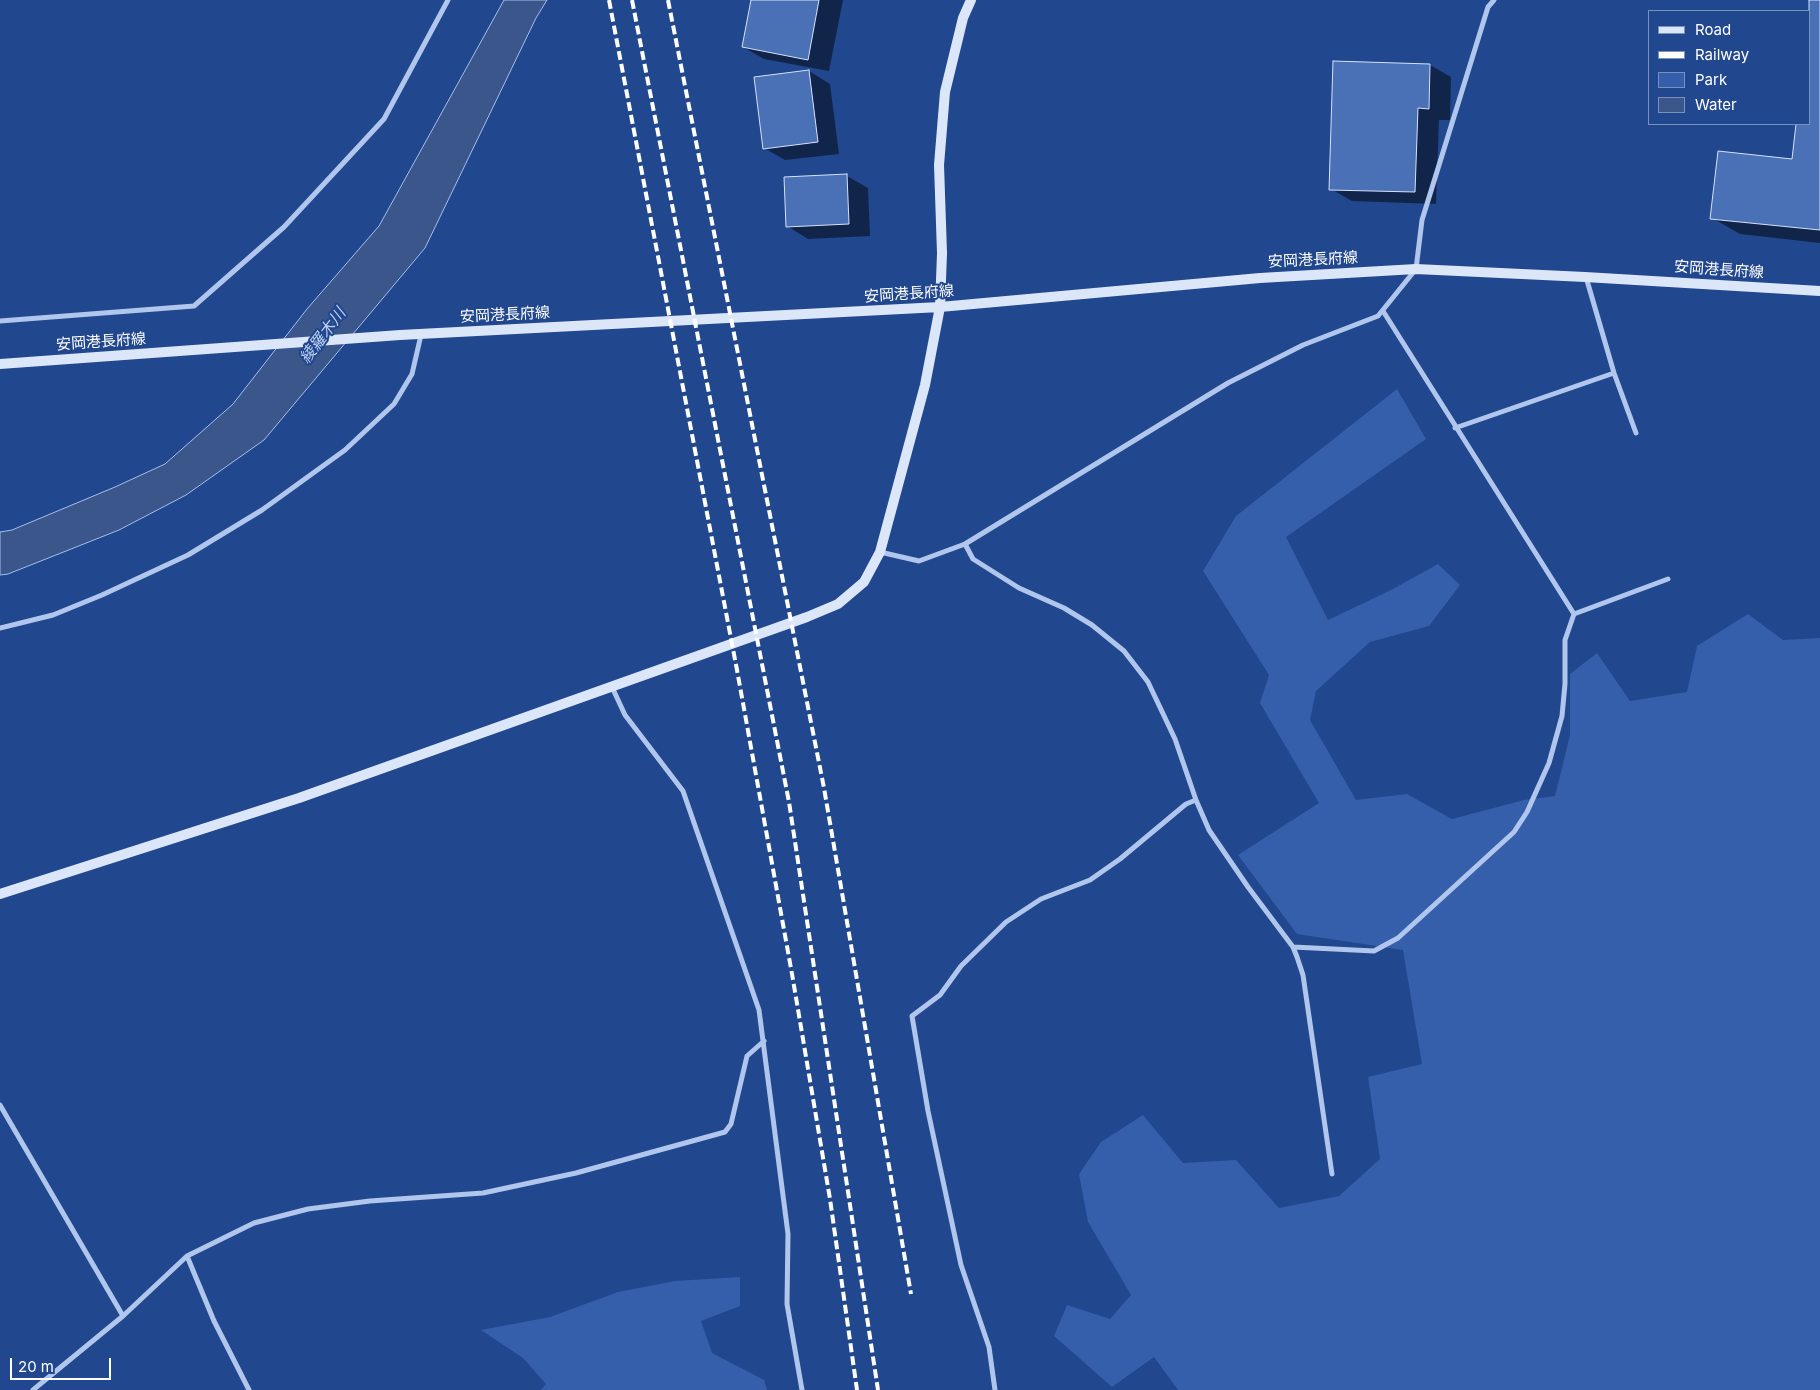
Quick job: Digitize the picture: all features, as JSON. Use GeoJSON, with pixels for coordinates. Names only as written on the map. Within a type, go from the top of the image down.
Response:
{"type":"FeatureCollection","features":[{"type":"Feature","properties":{"kind":"main road"},"geometry":{"type":"LineString","coordinates":[[0,894],[299,798],[808,617],[838,604],[864,582],[880,552],[925,385],[940,308],[942,253],[939,165],[945,92],[963,18],[971,0]]}},
{"type":"Feature","properties":{"kind":"main road","name":"安岡港長府線"},"geometry":{"type":"LineString","coordinates":[[0,364],[400,335],[940,308],[1260,278],[1416,269],[1820,291]]}},
{"type":"Feature","properties":{"kind":"street"},"geometry":{"type":"LineString","coordinates":[[0,321],[194,306],[284,227],[384,119],[448,0]]}},
{"type":"Feature","properties":{"kind":"street"},"geometry":{"type":"LineString","coordinates":[[880,552],[919,561],[965,544],[1228,383],[1303,345],[1378,316],[1416,269],[1422,220],[1488,7],[1494,0]]}},
{"type":"Feature","properties":{"kind":"street"},"geometry":{"type":"LineString","coordinates":[[1585,277],[1614,373],[1636,433]]}},
{"type":"Feature","properties":{"kind":"street"},"geometry":{"type":"LineString","coordinates":[[1383,311],[1574,614]]}},
{"type":"Feature","properties":{"kind":"street"},"geometry":{"type":"LineString","coordinates":[[0,628],[53,615],[102,595],[188,555],[262,510],[345,450],[394,404],[412,374],[421,335]]}},
{"type":"Feature","properties":{"kind":"street"},"geometry":{"type":"LineString","coordinates":[[1455,428],[1614,373]]}},
{"type":"Feature","properties":{"kind":"street"},"geometry":{"type":"LineString","coordinates":[[965,544],[973,559],[1019,588],[1064,608],[1092,625],[1124,651],[1148,682],[1175,739],[1196,800],[1209,830],[1248,887],[1293,947],[1303,975],[1332,1174]]}},
{"type":"Feature","properties":{"kind":"street"},"geometry":{"type":"LineString","coordinates":[[1574,614],[1668,579]]}},
{"type":"Feature","properties":{"kind":"street"},"geometry":{"type":"LineString","coordinates":[[1293,947],[1374,951],[1398,938],[1514,832],[1527,812],[1548,764],[1562,716],[1565,684],[1565,640],[1574,614]]}},
{"type":"Feature","properties":{"kind":"street"},"geometry":{"type":"LineString","coordinates":[[612,687],[625,715],[684,791],[759,1010],[788,1234],[787,1304],[802,1390]]}},
{"type":"Feature","properties":{"kind":"street"},"geometry":{"type":"LineString","coordinates":[[995,1390],[989,1347],[961,1266],[928,1110],[912,1016],[940,995],[961,966],[1006,922],[1041,899],[1090,880],[1120,859],[1186,804],[1196,800]]}},
{"type":"Feature","properties":{"kind":"street"},"geometry":{"type":"LineString","coordinates":[[34,1390],[123,1316],[187,1256],[254,1224],[308,1209],[370,1201],[483,1193],[576,1173],[725,1132],[732,1124],[747,1056],[764,1042]]}},
{"type":"Feature","properties":{"kind":"street"},"geometry":{"type":"LineString","coordinates":[[0,1105],[123,1316]]}},
{"type":"Feature","properties":{"kind":"street"},"geometry":{"type":"LineString","coordinates":[[187,1256],[214,1320],[249,1390]]}},
{"type":"Feature","properties":{"kind":"green space"},"geometry":{"type":"Polygon","coordinates":[[[1397,389],[1426,439],[1286,537],[1328,620],[1391,590],[1438,564],[1460,585],[1429,626],[1370,642],[1316,691],[1310,720],[1356,800],[1407,794],[1452,819],[1524,800],[1555,796],[1570,735],[1570,674],[1597,653],[1630,701],[1687,692],[1697,646],[1748,614],[1783,640],[1820,638],[1820,1390],[1178,1390],[1154,1357],[1112,1387],[1054,1336],[1067,1305],[1110,1319],[1131,1295],[1088,1222],[1079,1174],[1101,1142],[1143,1115],[1183,1163],[1236,1160],[1279,1208],[1339,1196],[1380,1159],[1368,1077],[1422,1064],[1403,950],[1297,934],[1238,855],[1319,803],[1260,703],[1269,675],[1203,571],[1236,516],[1397,389]]]}},
{"type":"Feature","properties":{"kind":"green space"},"geometry":{"type":"Polygon","coordinates":[[[740,1277],[740,1306],[701,1321],[712,1353],[764,1380],[767,1390],[541,1390],[546,1384],[523,1358],[481,1330],[550,1317],[618,1292],[675,1281],[740,1277]]]}},
{"type":"Feature","properties":{"kind":"water","name":"綾羅木川"},"geometry":{"type":"Polygon","coordinates":[[[504,0],[547,0],[536,18],[425,248],[264,440],[186,495],[119,530],[8,574],[0,575],[0,532],[12,530],[165,464],[233,404],[307,309],[379,226],[504,0]]]}},
{"type":"Feature","properties":{"kind":"building"},"geometry":{"type":"Polygon","coordinates":[[[751,0],[819,0],[808,60],[742,47],[751,0]]]}},
{"type":"Feature","properties":{"kind":"building"},"geometry":{"type":"Polygon","coordinates":[[[1809,0],[1820,0],[1820,230],[1710,219],[1718,151],[1792,159],[1796,125],[1810,125],[1809,0]]]}},
{"type":"Feature","properties":{"kind":"building"},"geometry":{"type":"Polygon","coordinates":[[[1333,61],[1430,64],[1429,109],[1418,108],[1415,192],[1329,190],[1333,61]]]}},
{"type":"Feature","properties":{"kind":"building"},"geometry":{"type":"Polygon","coordinates":[[[809,70],[818,142],[763,149],[754,77],[809,70]]]}},
{"type":"Feature","properties":{"kind":"building"},"geometry":{"type":"Polygon","coordinates":[[[847,174],[849,224],[786,227],[784,177],[847,174]]]}},
{"type":"Feature","properties":{"kind":"railway"},"geometry":{"type":"LineString","coordinates":[[609,0],[737,670],[792,974],[830,1199],[857,1390]]}},
{"type":"Feature","properties":{"kind":"railway"},"geometry":{"type":"LineString","coordinates":[[632,0],[789,802],[878,1390]]}},
{"type":"Feature","properties":{"kind":"railway"},"geometry":{"type":"LineString","coordinates":[[668,0],[824,788],[911,1294]]}}]}
